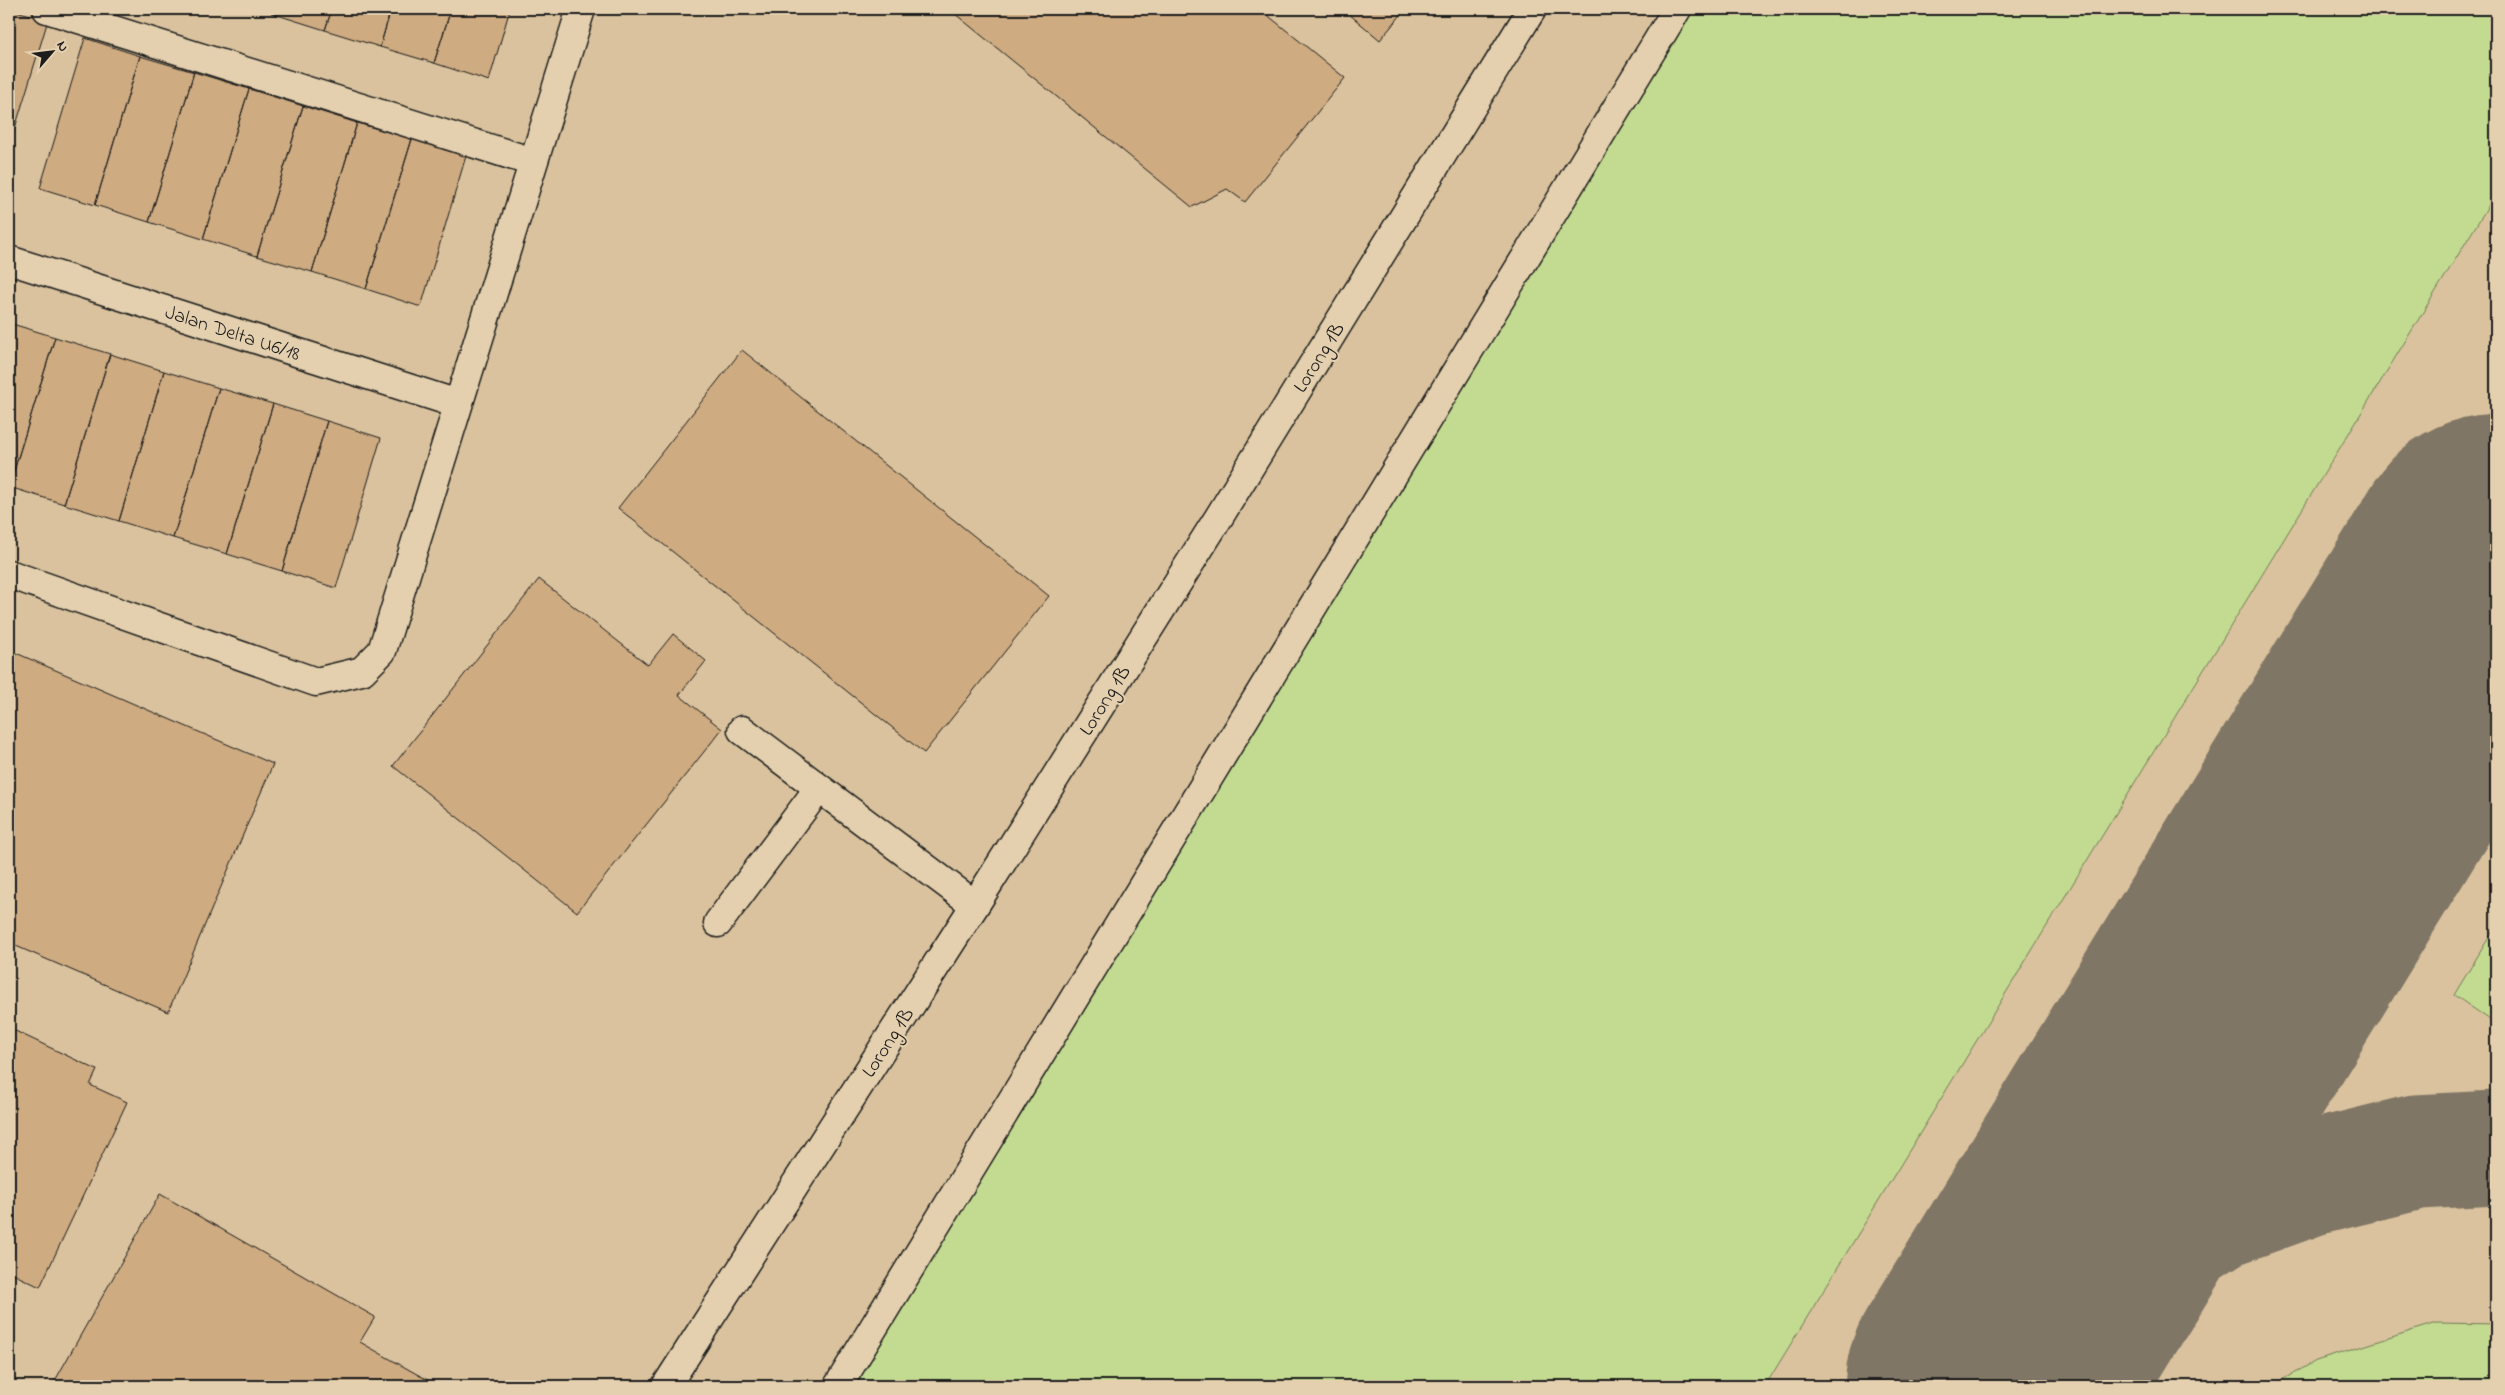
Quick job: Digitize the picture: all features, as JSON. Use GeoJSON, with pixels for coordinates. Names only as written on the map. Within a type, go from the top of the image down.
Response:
{"type":"FeatureCollection","features":[{"type":"Feature","properties":{"kind":"street"},"geometry":{"type":"LineString","coordinates":[[47,9],[533,162]]}},
{"type":"Feature","properties":{"kind":"street"},"geometry":{"type":"LineString","coordinates":[[9,574],[316,682],[362,671],[382,651],[581,9]]}},
{"type":"Feature","properties":{"kind":"street","name":"Lorong 1B"},"geometry":{"type":"LineString","coordinates":[[666,1386],[975,905],[1219,517],[1532,9]]}},
{"type":"Feature","properties":{"kind":"street"},"geometry":{"type":"LineString","coordinates":[[838,1386],[1677,9]]}},
{"type":"Feature","properties":{"kind":"street","name":"Jalan Delta U6/18"},"geometry":{"type":"LineString","coordinates":[[9,260],[458,404]]}},
{"type":"Feature","properties":{"kind":"street"},"geometry":{"type":"LineString","coordinates":[[742,730],[975,905]]}},
{"type":"Feature","properties":{"kind":"street"},"geometry":{"type":"LineString","coordinates":[[718,924],[819,788]]}},
{"type":"Feature","properties":{"kind":"shaded area"},"geometry":{"type":"Polygon","coordinates":[[[9,9],[2496,9],[2496,1386],[9,1386],[9,9]]]}},
{"type":"Feature","properties":{"kind":"green space"},"geometry":{"type":"Polygon","coordinates":[[[1683,9],[2496,9],[2496,193],[1765,1386],[830,1386],[1683,9]]]}},
{"type":"Feature","properties":{"kind":"green space"},"geometry":{"type":"Polygon","coordinates":[[[2496,926],[2496,1024],[2454,995],[2496,926]]]}},
{"type":"Feature","properties":{"kind":"green space"},"geometry":{"type":"Polygon","coordinates":[[[2436,1323],[2496,1324],[2496,1386],[2271,1386],[2316,1361],[2436,1323]]]}},
{"type":"Feature","properties":{"kind":"building"},"geometry":{"type":"Polygon","coordinates":[[[9,9],[48,20],[9,148],[9,9]]]}},
{"type":"Feature","properties":{"kind":"building"},"geometry":{"type":"Polygon","coordinates":[[[272,9],[332,9],[325,30],[271,13],[272,9]]]}},
{"type":"Feature","properties":{"kind":"building"},"geometry":{"type":"Polygon","coordinates":[[[332,9],[391,9],[380,47],[325,30],[332,9]]]}},
{"type":"Feature","properties":{"kind":"building"},"geometry":{"type":"Polygon","coordinates":[[[391,9],[451,9],[434,63],[380,47],[391,9]]]}},
{"type":"Feature","properties":{"kind":"building"},"geometry":{"type":"Polygon","coordinates":[[[451,9],[510,9],[489,81],[434,63],[451,9]]]}},
{"type":"Feature","properties":{"kind":"building"},"geometry":{"type":"Polygon","coordinates":[[[949,9],[1260,9],[1345,78],[1245,202],[1227,189],[1192,207],[949,9]]]}},
{"type":"Feature","properties":{"kind":"building"},"geometry":{"type":"Polygon","coordinates":[[[1343,9],[1406,9],[1380,40],[1343,9]]]}},
{"type":"Feature","properties":{"kind":"building"},"geometry":{"type":"Polygon","coordinates":[[[85,38],[140,56],[95,205],[40,188],[85,38]]]}},
{"type":"Feature","properties":{"kind":"building"},"geometry":{"type":"Polygon","coordinates":[[[140,56],[194,72],[149,222],[95,205],[140,56]]]}},
{"type":"Feature","properties":{"kind":"building"},"geometry":{"type":"Polygon","coordinates":[[[194,72],[249,89],[203,239],[149,222],[194,72]]]}},
{"type":"Feature","properties":{"kind":"building"},"geometry":{"type":"Polygon","coordinates":[[[249,89],[303,106],[257,256],[203,239],[249,89]]]}},
{"type":"Feature","properties":{"kind":"building"},"geometry":{"type":"Polygon","coordinates":[[[303,106],[357,123],[312,272],[257,256],[303,106]]]}},
{"type":"Feature","properties":{"kind":"building"},"geometry":{"type":"Polygon","coordinates":[[[357,123],[412,139],[366,289],[312,272],[357,123]]]}},
{"type":"Feature","properties":{"kind":"building"},"geometry":{"type":"Polygon","coordinates":[[[412,139],[466,156],[421,307],[366,289],[412,139]]]}},
{"type":"Feature","properties":{"kind":"building"},"geometry":{"type":"Polygon","coordinates":[[[9,323],[55,337],[9,487],[9,323]]]}},
{"type":"Feature","properties":{"kind":"building"},"geometry":{"type":"Polygon","coordinates":[[[55,337],[110,354],[64,504],[9,487],[55,337]]]}},
{"type":"Feature","properties":{"kind":"building"},"geometry":{"type":"Polygon","coordinates":[[[742,350],[1049,596],[924,753],[618,508],[742,350]]]}},
{"type":"Feature","properties":{"kind":"building"},"geometry":{"type":"Polygon","coordinates":[[[110,354],[164,371],[119,521],[64,504],[110,354]]]}},
{"type":"Feature","properties":{"kind":"building"},"geometry":{"type":"Polygon","coordinates":[[[164,371],[219,388],[173,538],[119,521],[164,371]]]}},
{"type":"Feature","properties":{"kind":"building"},"geometry":{"type":"Polygon","coordinates":[[[219,388],[273,404],[227,554],[173,538],[219,388]]]}},
{"type":"Feature","properties":{"kind":"building"},"geometry":{"type":"Polygon","coordinates":[[[273,404],[327,421],[282,571],[227,554],[273,404]]]}},
{"type":"Feature","properties":{"kind":"building"},"geometry":{"type":"Polygon","coordinates":[[[327,421],[381,438],[336,588],[282,571],[327,421]]]}},
{"type":"Feature","properties":{"kind":"building"},"geometry":{"type":"Polygon","coordinates":[[[539,579],[648,665],[673,634],[706,661],[679,695],[722,729],[577,912],[393,766],[539,579]]]}},
{"type":"Feature","properties":{"kind":"building"},"geometry":{"type":"Polygon","coordinates":[[[9,650],[273,764],[168,1012],[9,943],[9,650]]]}},
{"type":"Feature","properties":{"kind":"building"},"geometry":{"type":"Polygon","coordinates":[[[9,1028],[97,1070],[90,1085],[127,1102],[40,1287],[9,1272],[9,1028]]]}},
{"type":"Feature","properties":{"kind":"building"},"geometry":{"type":"Polygon","coordinates":[[[160,1194],[375,1317],[360,1342],[438,1386],[52,1386],[160,1194]]]}},
{"type":"Feature","properties":{"kind":"taxiway"},"geometry":{"type":"LineString","coordinates":[[1998,1369],[2136,1264],[2216,1212],[2308,1179],[2417,1152],[2496,1148]]}},
{"type":"Feature","properties":{"kind":"runway"},"geometry":{"type":"LineString","coordinates":[[1988,1386],[2496,557]]}}]}
